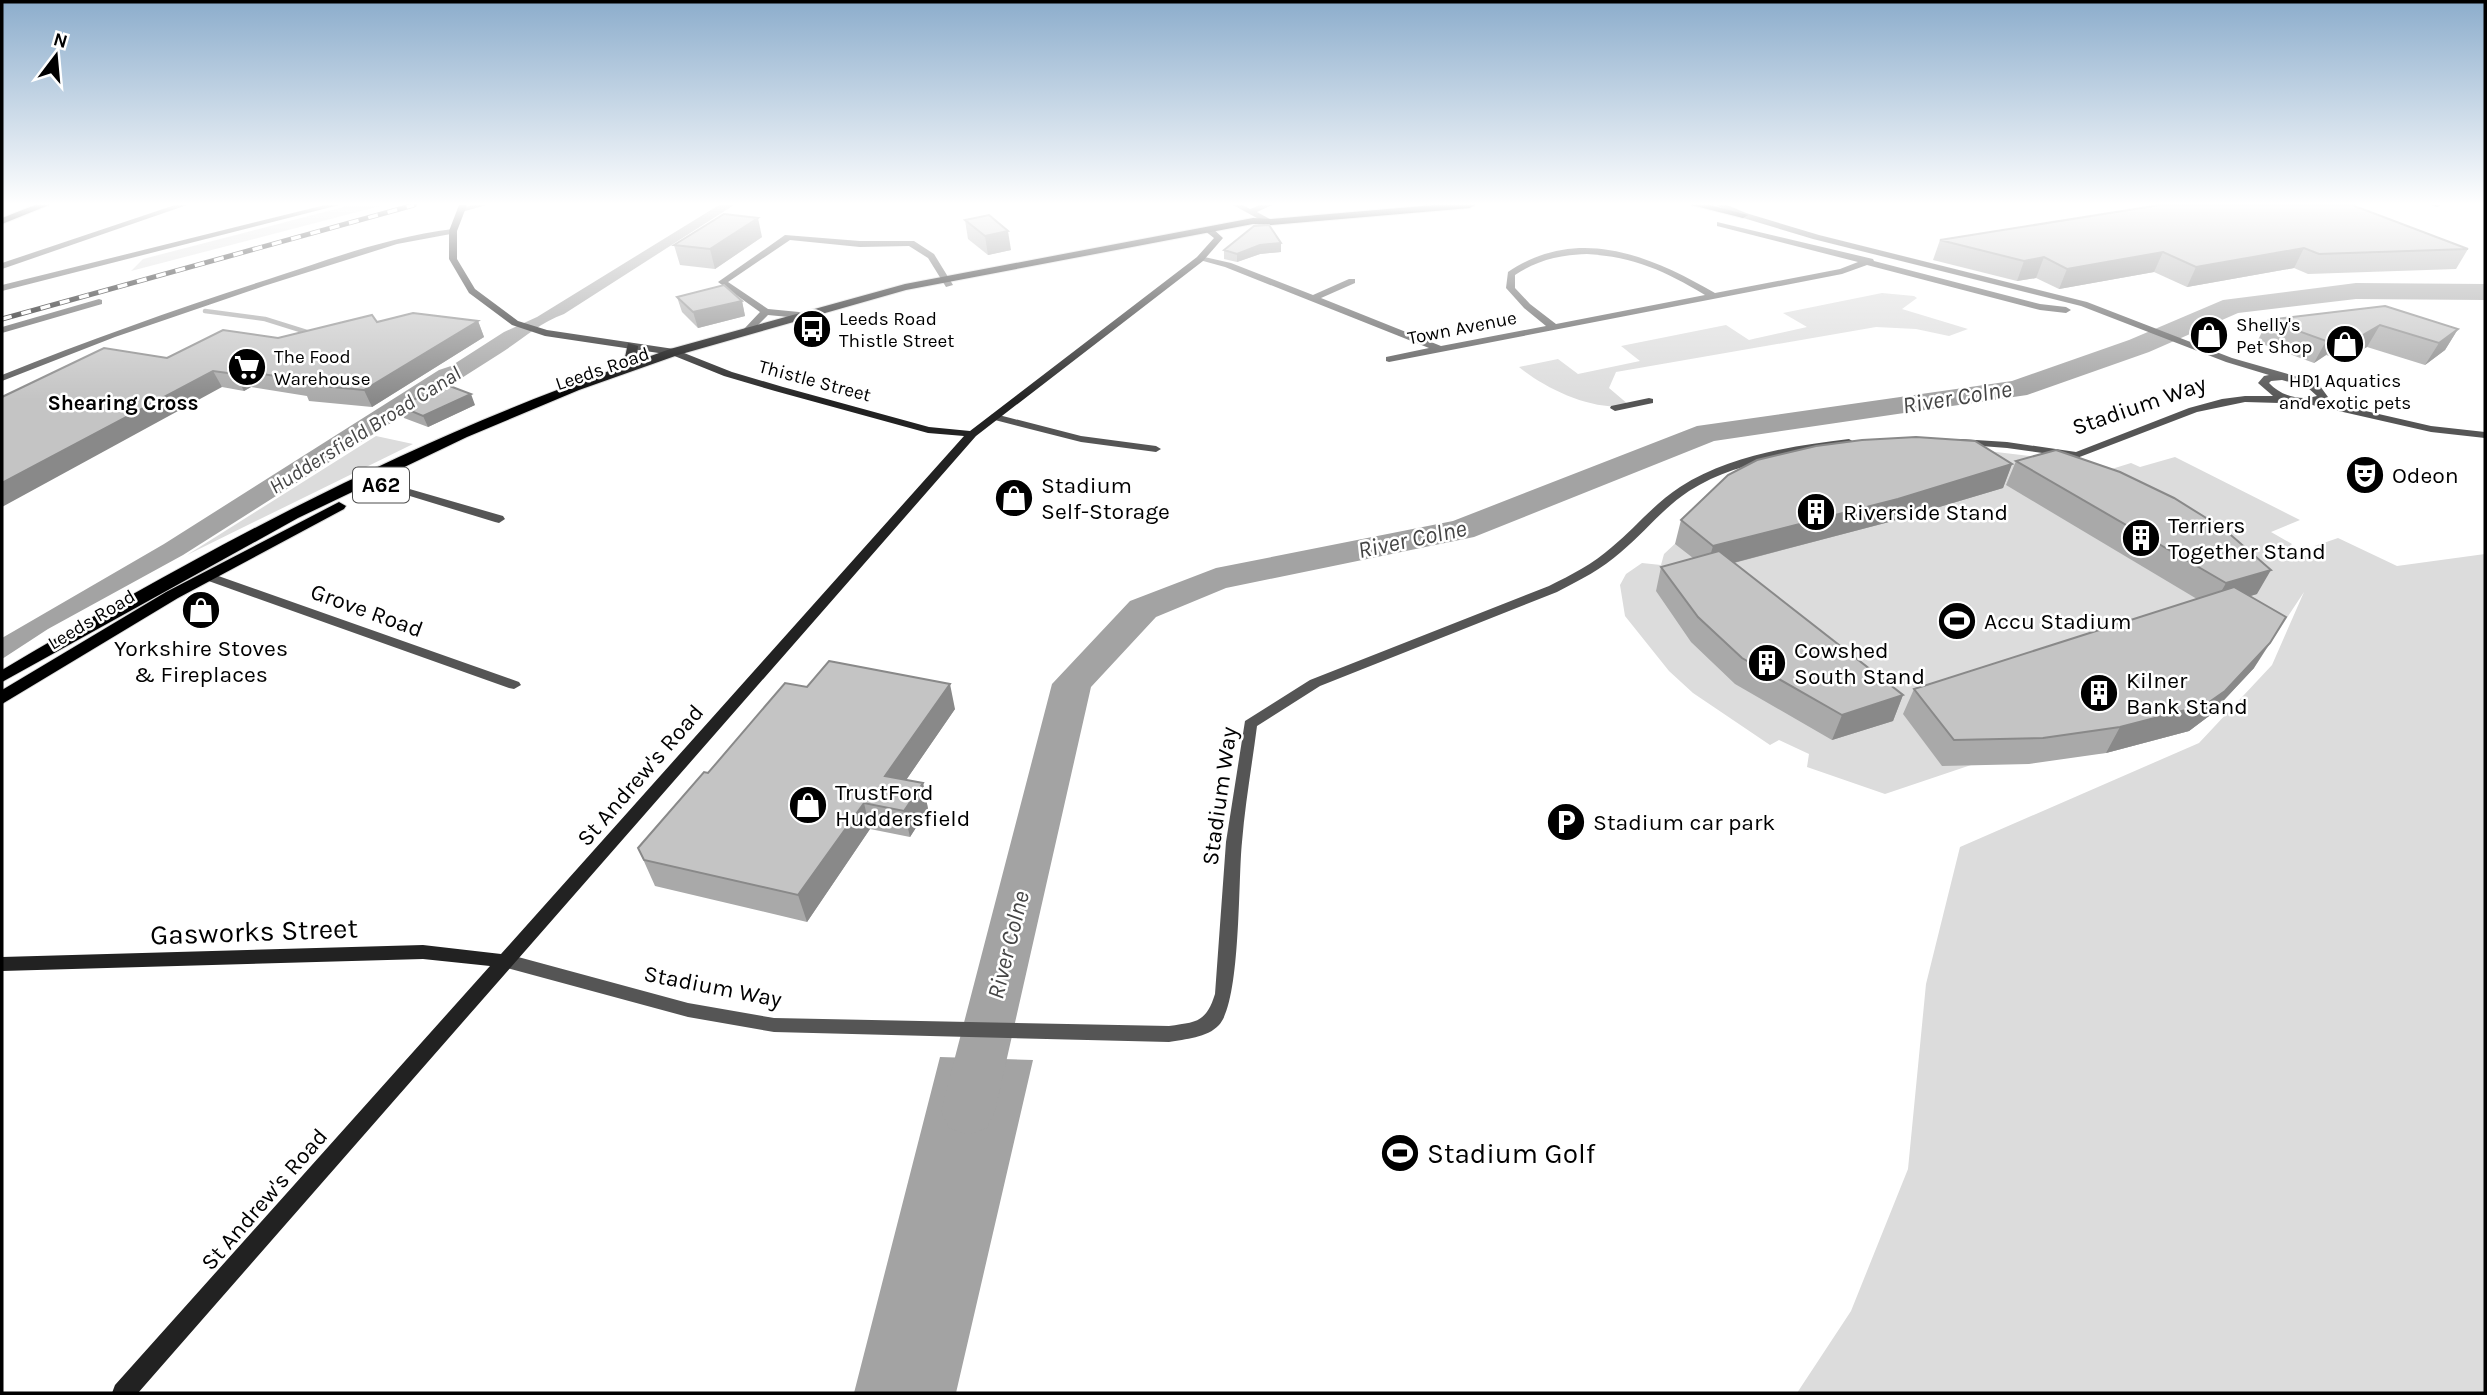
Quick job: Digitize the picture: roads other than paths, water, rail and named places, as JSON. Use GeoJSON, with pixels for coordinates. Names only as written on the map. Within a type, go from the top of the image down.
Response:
{"type":"FeatureCollection","features":[{"type":"Feature","properties":{"kind":"main road","name":"Thistle Street"},"geometry":{"type":"LineString","coordinates":[[460,270],[472,291],[515,323],[545,333],[674,352],[728,374],[928,430],[953,445],[952,457]]}},
{"type":"Feature","properties":{"kind":"main road","name":"Leeds Road"},"geometry":{"type":"LineString","coordinates":[[2,698],[207,576],[375,482],[521,408],[674,352],[799,315],[1006,270]]}},
{"type":"Feature","properties":{"kind":"main road","name":"St Andrew's Road"},"geometry":{"type":"LineString","coordinates":[[123,1393],[972,435],[1186,270]]}},
{"type":"Feature","properties":{"kind":"main road","name":"Leeds Road"},"geometry":{"type":"LineString","coordinates":[[2,677],[210,558],[375,482],[538,412],[694,359],[947,281]]}},
{"type":"Feature","properties":{"kind":"main road"},"geometry":{"type":"LineString","coordinates":[[614,373],[631,358],[632,346]]}},
{"type":"Feature","properties":{"kind":"main road","name":"Thistle Street"},"geometry":{"type":"LineString","coordinates":[[928,430],[972,435]]}},
{"type":"Feature","properties":{"kind":"main road","name":"Gasworks Street"},"geometry":{"type":"LineString","coordinates":[[2,964],[423,952],[507,961]]}},
{"type":"Feature","properties":{"kind":"street"},"geometry":{"type":"LineString","coordinates":[[48,270],[55,275]]}},
{"type":"Feature","properties":{"kind":"street"},"geometry":{"type":"LineString","coordinates":[[2,288],[75,270]]}},
{"type":"Feature","properties":{"kind":"street"},"geometry":{"type":"LineString","coordinates":[[2,379],[120,330],[306,270]]}},
{"type":"Feature","properties":{"kind":"street"},"geometry":{"type":"LineString","coordinates":[[739,270],[722,282],[766,313],[799,315]]}},
{"type":"Feature","properties":{"kind":"street"},"geometry":{"type":"LineString","coordinates":[[940,270],[947,281]]}},
{"type":"Feature","properties":{"kind":"street"},"geometry":{"type":"LineString","coordinates":[[1241,270],[1440,349]]}},
{"type":"Feature","properties":{"kind":"street"},"geometry":{"type":"LineString","coordinates":[[1515,270],[1511,274],[1510,288],[1527,306],[1554,327]]}},
{"type":"Feature","properties":{"kind":"street"},"geometry":{"type":"LineString","coordinates":[[1669,270],[1714,296]]}},
{"type":"Feature","properties":{"kind":"street","name":"Town Avenue"},"geometry":{"type":"LineString","coordinates":[[1389,359],[1845,270]]}},
{"type":"Feature","properties":{"kind":"street"},"geometry":{"type":"LineString","coordinates":[[1904,270],[2031,304],[2066,310]]}},
{"type":"Feature","properties":{"kind":"street"},"geometry":{"type":"LineString","coordinates":[[1948,270],[2084,304],[2229,360],[2314,387],[2406,423]]}},
{"type":"Feature","properties":{"kind":"street"},"geometry":{"type":"LineString","coordinates":[[1312,299],[1352,281]]}},
{"type":"Feature","properties":{"kind":"street"},"geometry":{"type":"LineString","coordinates":[[2,330],[99,302]]}},
{"type":"Feature","properties":{"kind":"street"},"geometry":{"type":"LineString","coordinates":[[747,331],[766,313]]}},
{"type":"Feature","properties":{"kind":"street"},"geometry":{"type":"LineString","coordinates":[[2229,360],[2280,396],[2406,423],[2485,435]]}},
{"type":"Feature","properties":{"kind":"street"},"geometry":{"type":"LineString","coordinates":[[2264,385],[2268,378],[2290,379]]}},
{"type":"Feature","properties":{"kind":"street","name":"Stadium Way"},"geometry":{"type":"LineString","coordinates":[[2245,399],[2264,385]]}},
{"type":"Feature","properties":{"kind":"street"},"geometry":{"type":"LineString","coordinates":[[2302,401],[2323,397],[2314,387]]}},
{"type":"Feature","properties":{"kind":"street","name":"Stadium Way"},"geometry":{"type":"LineString","coordinates":[[1944,442],[2007,444],[2077,455],[2193,410],[2245,399],[2302,401]]}},
{"type":"Feature","properties":{"kind":"street"},"geometry":{"type":"LineString","coordinates":[[1615,408],[1648,401]]}},
{"type":"Feature","properties":{"kind":"street"},"geometry":{"type":"LineString","coordinates":[[995,417],[1081,439],[1156,449]]}},
{"type":"Feature","properties":{"kind":"street","name":"Stadium Way"},"geometry":{"type":"LineString","coordinates":[[507,961],[688,1010],[761,1023],[1079,1033],[1169,1034],[1203,1028],[1219,1015],[1224,994],[1234,847],[1250,724],[1315,682],[1553,589],[1604,560],[1684,490],[1707,477],[1764,457],[1812,447],[1857,442]]}},
{"type":"Feature","properties":{"kind":"street"},"geometry":{"type":"LineString","coordinates":[[375,482],[499,519]]}},
{"type":"Feature","properties":{"kind":"street","name":"Grove Road"},"geometry":{"type":"LineString","coordinates":[[207,576],[514,685]]}},
{"type":"Feature","properties":{"kind":"water","name":"Huddersfield Broad Canal"},"geometry":{"type":"Polygon","coordinates":[[[613,270],[632,270],[183,555],[48,629],[2,659],[2,638],[164,544],[439,370],[451,366],[504,332],[537,317],[613,270]]]}},
{"type":"Feature","properties":{"kind":"water"},"geometry":{"type":"Polygon","coordinates":[[[940,1057],[1033,1060],[956,1393],[854,1393],[940,1057]]]}},
{"type":"Feature","properties":{"kind":"waterway","name":"River Colne"},"geometry":{"type":"LineString","coordinates":[[968,1111],[1072,684],[1143,609],[1216,579],[1462,530],[1708,433],[2017,389],[2139,346],[2232,306],[2356,291],[2485,292]]}},
{"type":"Feature","properties":{"kind":"waterway"},"geometry":{"type":"LineString","coordinates":[[205,311],[265,319],[313,334]]}},
{"type":"Feature","properties":{"kind":"railway"},"geometry":{"type":"LineString","coordinates":[[2,319],[179,270]]}},
{"type":"Feature","properties":{"kind":"place","name":"Leeds Road Thistle Street"},"geometry":{"type":"Point","coordinates":[812,329]}},
{"type":"Feature","properties":{"kind":"place","name":"Shelly's Pet Shop"},"geometry":{"type":"Point","coordinates":[2209,335]}},
{"type":"Feature","properties":{"kind":"place","name":"HD1 Aquatics and exotic pets"},"geometry":{"type":"Point","coordinates":[2345,344]}},
{"type":"Feature","properties":{"kind":"place","name":"The Food Warehouse"},"geometry":{"type":"Point","coordinates":[247,367]}},
{"type":"Feature","properties":{"kind":"place","name":"Odeon"},"geometry":{"type":"Point","coordinates":[2365,475]}},
{"type":"Feature","properties":{"kind":"place","name":"Stadium Self-Storage"},"geometry":{"type":"Point","coordinates":[1014,498]}},
{"type":"Feature","properties":{"kind":"place","name":"Riverside Stand"},"geometry":{"type":"Point","coordinates":[1816,512]}},
{"type":"Feature","properties":{"kind":"place","name":"Terriers Together Stand"},"geometry":{"type":"Point","coordinates":[2141,538]}},
{"type":"Feature","properties":{"kind":"place","name":"Yorkshire Stoves & Fireplaces"},"geometry":{"type":"Point","coordinates":[201,610]}},
{"type":"Feature","properties":{"kind":"place","name":"Accu Stadium"},"geometry":{"type":"Point","coordinates":[1957,621]}},
{"type":"Feature","properties":{"kind":"place","name":"Cowshed South Stand"},"geometry":{"type":"Point","coordinates":[1767,663]}},
{"type":"Feature","properties":{"kind":"place","name":"Kilner Bank Stand"},"geometry":{"type":"Point","coordinates":[2099,693]}},
{"type":"Feature","properties":{"kind":"place","name":"TrustFord Huddersfield"},"geometry":{"type":"Point","coordinates":[808,805]}},
{"type":"Feature","properties":{"kind":"place","name":"Stadium car park"},"geometry":{"type":"Point","coordinates":[1566,822]}},
{"type":"Feature","properties":{"kind":"place","name":"Stadium Golf"},"geometry":{"type":"Point","coordinates":[1400,1153]}},
{"type":"Feature","properties":{"kind":"district","name":"Shearing Cross"},"geometry":{"type":"Point","coordinates":[123,403]}}]}
